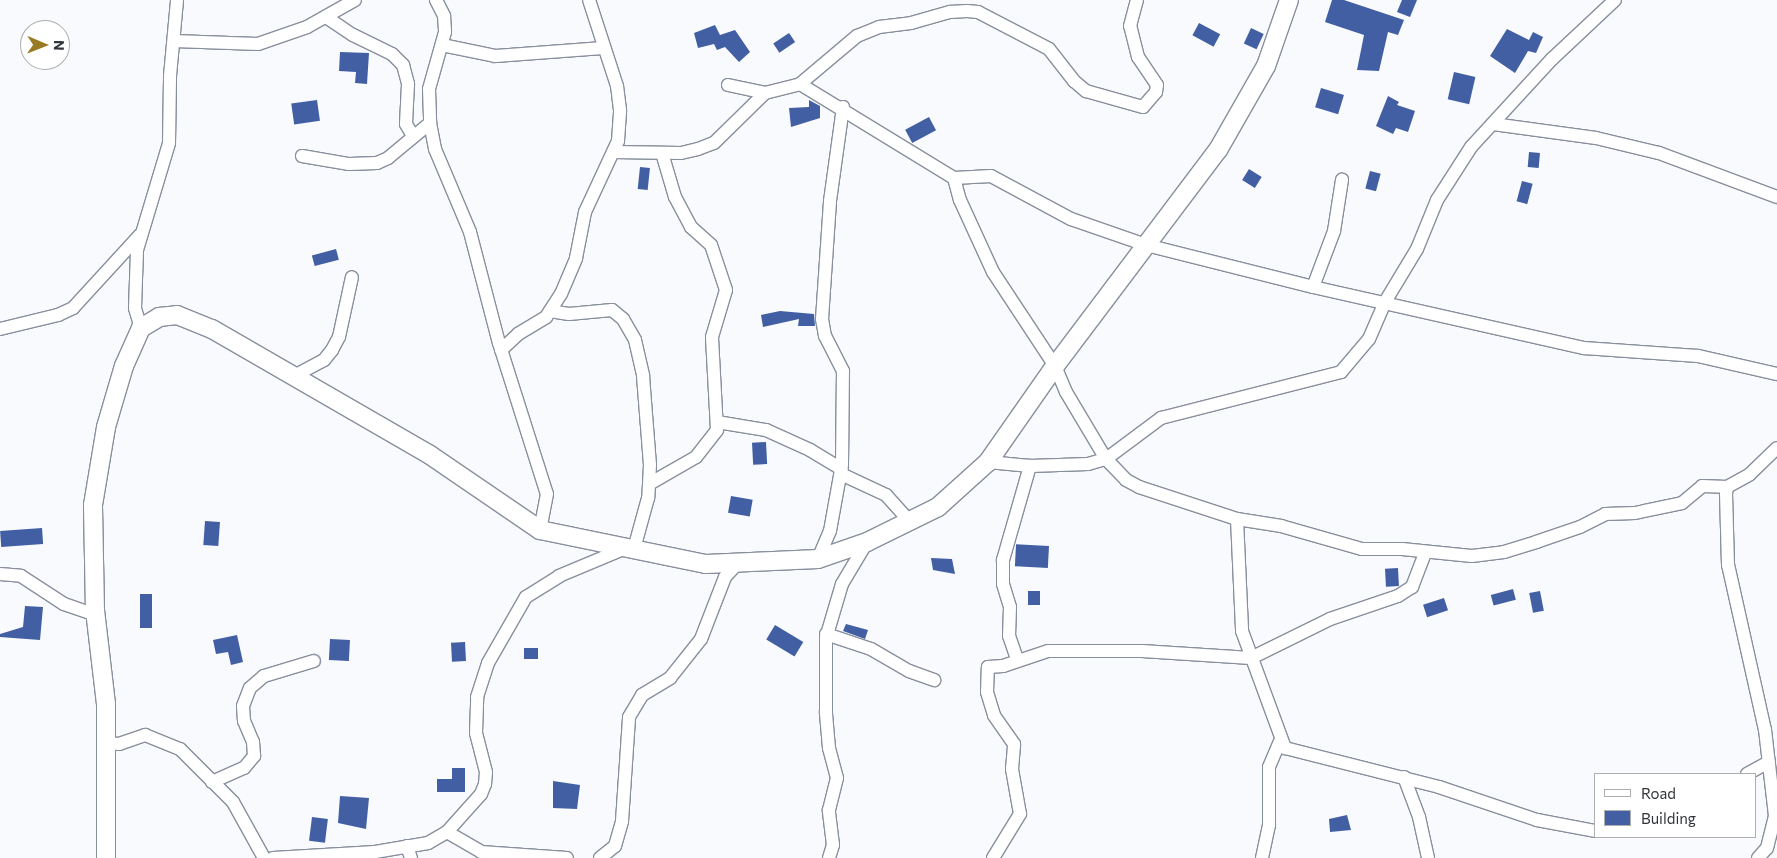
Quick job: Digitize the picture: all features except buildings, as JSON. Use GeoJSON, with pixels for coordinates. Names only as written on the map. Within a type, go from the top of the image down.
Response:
{"type":"FeatureCollection","features":[{"type":"Feature","properties":{"kind":"street"},"geometry":{"type":"LineString","coordinates":[[141,328],[135,308],[134,278],[141,234],[169,143],[178,0]]}},
{"type":"Feature","properties":{"kind":"street"},"geometry":{"type":"LineString","coordinates":[[174,41],[258,44],[326,17],[355,0]]}},
{"type":"Feature","properties":{"kind":"street"},"geometry":{"type":"LineString","coordinates":[[436,0],[445,23],[442,46],[428,89],[430,123],[435,149],[470,232],[501,350],[547,494],[548,505],[540,530]]}},
{"type":"Feature","properties":{"kind":"street"},"geometry":{"type":"LineString","coordinates":[[501,350],[550,311],[570,276],[585,212],[618,141],[620,110],[617,86],[589,0]]}},
{"type":"Feature","properties":{"kind":"street"},"geometry":{"type":"LineString","coordinates":[[728,85],[765,93],[800,84],[857,36],[879,27],[911,23],[950,12],[967,11],[978,12],[1049,49],[1074,81],[1086,90],[1143,107],[1156,92],[1156,85],[1138,57],[1130,26],[1137,0]]}},
{"type":"Feature","properties":{"kind":"street"},"geometry":{"type":"LineString","coordinates":[[106,858],[106,704],[96,614],[93,505],[106,427],[124,366],[141,328],[158,317],[177,315],[212,329],[430,455],[540,530],[706,564],[818,559],[867,542],[938,507],[988,462],[1055,366],[1218,150],[1245,107],[1266,66],[1289,0]]}},
{"type":"Feature","properties":{"kind":"street"},"geometry":{"type":"LineString","coordinates":[[988,462],[1030,466],[1074,466],[1106,459],[1160,418],[1340,372],[1363,350],[1385,302],[1417,250],[1448,179],[1471,147],[1552,59],[1615,0]]}},
{"type":"Feature","properties":{"kind":"street"},"geometry":{"type":"LineString","coordinates":[[326,17],[353,35],[392,54],[403,65],[408,84],[406,124],[413,136]]}},
{"type":"Feature","properties":{"kind":"street"},"geometry":{"type":"LineString","coordinates":[[442,46],[514,56],[604,48]]}},
{"type":"Feature","properties":{"kind":"street"},"geometry":{"type":"LineString","coordinates":[[800,84],[843,107],[954,178],[992,176],[1071,218],[1146,245],[1313,288],[1385,302],[1584,348],[1698,356],[1777,374]]}},
{"type":"Feature","properties":{"kind":"street"},"geometry":{"type":"LineString","coordinates":[[613,152],[680,153],[714,143],[765,93]]}},
{"type":"Feature","properties":{"kind":"street"},"geometry":{"type":"LineString","coordinates":[[818,559],[830,531],[841,472],[843,371],[825,336],[822,319],[830,201],[843,107]]}},
{"type":"Feature","properties":{"kind":"street"},"geometry":{"type":"LineString","coordinates":[[302,156],[349,164],[377,163],[388,158],[430,123]]}},
{"type":"Feature","properties":{"kind":"street"},"geometry":{"type":"LineString","coordinates":[[1493,124],[1596,138],[1660,152],[1777,197]]}},
{"type":"Feature","properties":{"kind":"street"},"geometry":{"type":"LineString","coordinates":[[649,484],[696,457],[710,442],[717,422],[712,337],[726,297],[725,283],[711,245],[685,217],[668,178],[662,153]]}},
{"type":"Feature","properties":{"kind":"street"},"geometry":{"type":"LineString","coordinates":[[954,178],[960,200],[993,272],[1055,366],[1066,392],[1106,459],[1126,480],[1139,487],[1237,519],[1281,526],[1362,549],[1402,549],[1425,553],[1472,556],[1504,552],[1580,527],[1605,514],[1653,510],[1682,503],[1702,486],[1727,487],[1750,474],[1777,448]]}},
{"type":"Feature","properties":{"kind":"street"},"geometry":{"type":"LineString","coordinates":[[1313,288],[1334,231],[1342,180]]}},
{"type":"Feature","properties":{"kind":"street"},"geometry":{"type":"LineString","coordinates":[[0,329],[58,315],[73,308],[141,234]]}},
{"type":"Feature","properties":{"kind":"street"},"geometry":{"type":"LineString","coordinates":[[294,376],[324,360],[332,350],[339,337],[352,277]]}},
{"type":"Feature","properties":{"kind":"street"},"geometry":{"type":"LineString","coordinates":[[550,311],[569,314],[612,310],[631,331],[639,352],[643,376],[649,484],[630,549]]}},
{"type":"Feature","properties":{"kind":"street"},"geometry":{"type":"LineString","coordinates":[[717,422],[766,430],[810,450],[841,472],[886,495],[910,522]]}},
{"type":"Feature","properties":{"kind":"street"},"geometry":{"type":"LineString","coordinates":[[1017,659],[1009,636],[1010,608],[1003,584],[1003,560],[1030,466]]}},
{"type":"Feature","properties":{"kind":"street"},"geometry":{"type":"LineString","coordinates":[[1727,487],[1728,565],[1765,730],[1774,786],[1773,828],[1767,848],[1758,858]]}},
{"type":"Feature","properties":{"kind":"street"},"geometry":{"type":"LineString","coordinates":[[1237,519],[1242,631],[1272,710],[1280,741],[1288,750],[1404,777],[1537,820],[1594,831]]}},
{"type":"Feature","properties":{"kind":"street"},"geometry":{"type":"LineString","coordinates":[[829,858],[833,845],[828,810],[837,778],[829,748],[826,711],[826,634],[842,584],[867,542]]}},
{"type":"Feature","properties":{"kind":"street"},"geometry":{"type":"LineString","coordinates":[[273,858],[409,852],[447,832],[472,805],[485,784],[486,772],[476,733],[476,697],[488,663],[526,597],[559,576],[630,549]]}},
{"type":"Feature","properties":{"kind":"street"},"geometry":{"type":"LineString","coordinates":[[993,858],[1020,814],[1012,769],[1014,744],[996,720],[987,692],[987,670],[1017,659],[1048,651],[1102,650],[1251,658],[1330,618],[1398,596],[1412,587],[1425,553]]}},
{"type":"Feature","properties":{"kind":"street"},"geometry":{"type":"LineString","coordinates":[[600,858],[615,846],[620,829],[628,717],[642,695],[670,678],[701,639],[725,577],[738,563]]}},
{"type":"Feature","properties":{"kind":"street"},"geometry":{"type":"LineString","coordinates":[[0,574],[20,576],[64,604],[96,614]]}},
{"type":"Feature","properties":{"kind":"street"},"geometry":{"type":"LineString","coordinates":[[826,634],[871,649],[909,671],[934,680]]}},
{"type":"Feature","properties":{"kind":"street"},"geometry":{"type":"LineString","coordinates":[[212,782],[244,768],[254,756],[253,742],[244,721],[243,706],[250,688],[264,676],[314,660]]}},
{"type":"Feature","properties":{"kind":"street"},"geometry":{"type":"LineString","coordinates":[[106,743],[119,744],[145,735],[159,743],[176,746],[243,816],[264,858]]}},
{"type":"Feature","properties":{"kind":"street"},"geometry":{"type":"LineString","coordinates":[[1262,858],[1270,825],[1269,767],[1280,741]]}},
{"type":"Feature","properties":{"kind":"street"},"geometry":{"type":"LineString","coordinates":[[1749,773],[1769,762]]}},
{"type":"Feature","properties":{"kind":"street"},"geometry":{"type":"LineString","coordinates":[[1404,777],[1419,817],[1428,858]]}},
{"type":"Feature","properties":{"kind":"street"},"geometry":{"type":"LineString","coordinates":[[447,832],[467,852],[567,858]]}}]}
